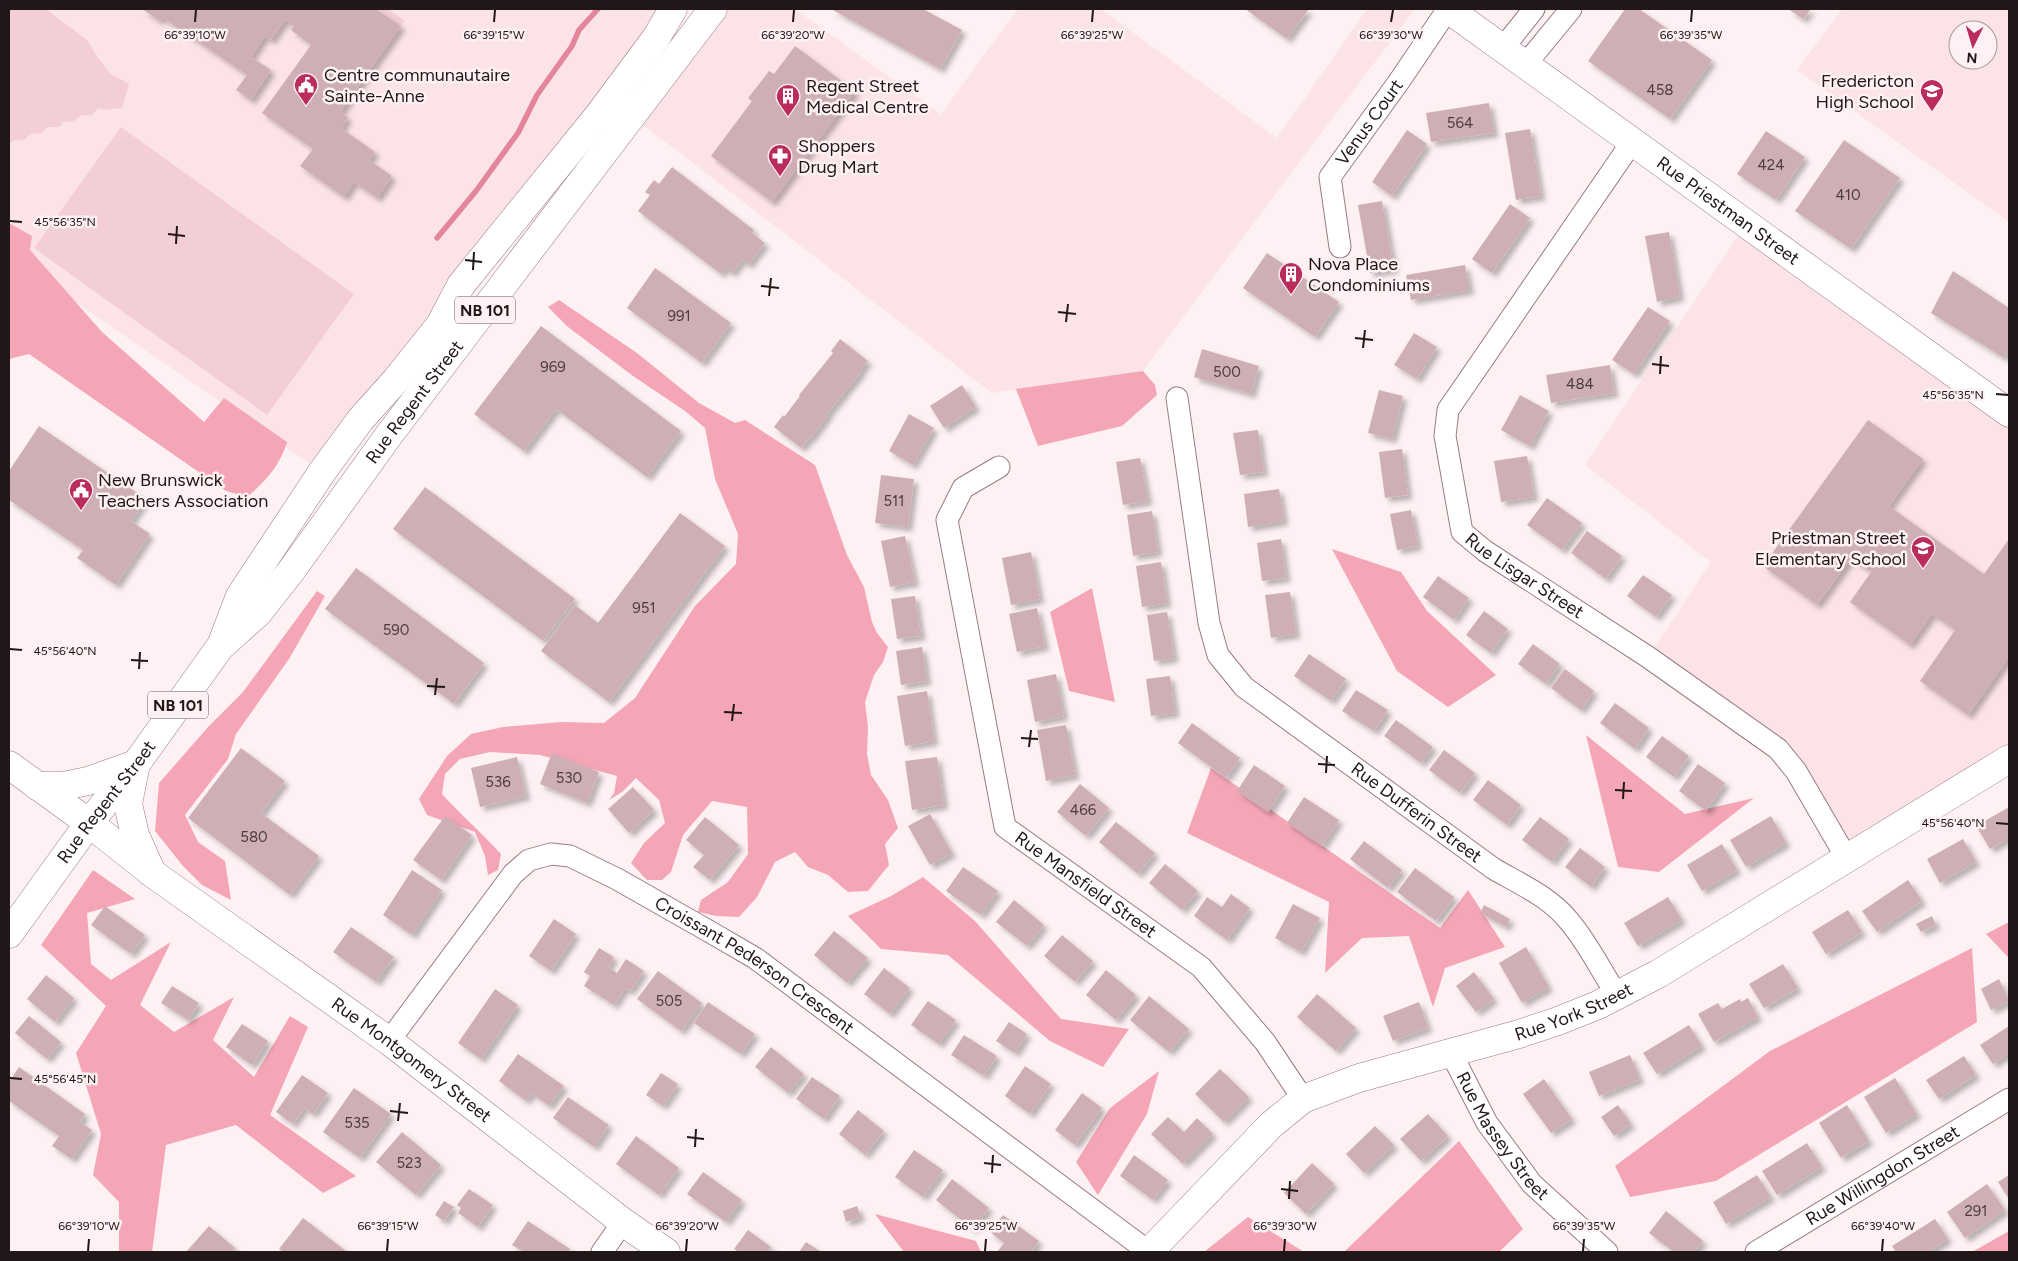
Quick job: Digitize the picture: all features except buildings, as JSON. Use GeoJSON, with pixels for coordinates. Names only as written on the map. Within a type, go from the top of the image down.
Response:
{"type":"FeatureCollection","features":[{"type":"Feature","properties":{"kind":"street","name":"Rue Regent Street"},"geometry":{"type":"LineString","coordinates":[[220,647],[240,596],[322,472],[361,419],[396,380],[440,325],[461,285],[598,116],[656,38],[673,9]]}},
{"type":"Feature","properties":{"kind":"street","name":"Rue Regent Street"},"geometry":{"type":"LineString","coordinates":[[9,934],[89,823],[136,764],[220,647],[258,613],[291,571],[390,435],[714,9]]}},
{"type":"Feature","properties":{"kind":"street","name":"Rue Priestman Street"},"geometry":{"type":"LineString","coordinates":[[1448,9],[2009,413]]}},
{"type":"Feature","properties":{"kind":"street","name":"Venus Court"},"geometry":{"type":"LineString","coordinates":[[1340,247],[1330,177],[1400,80],[1448,9]]}},
{"type":"Feature","properties":{"kind":"street"},"geometry":{"type":"LineString","coordinates":[[1503,48],[1534,9]]}},
{"type":"Feature","properties":{"kind":"street"},"geometry":{"type":"LineString","coordinates":[[1525,65],[1571,9]]}},
{"type":"Feature","properties":{"kind":"street"},"geometry":{"type":"LineString","coordinates":[[580,184],[576,172],[576,162],[581,147],[598,116]]}},
{"type":"Feature","properties":{"kind":"street","name":"Rue Lisgar Street"},"geometry":{"type":"LineString","coordinates":[[1632,142],[1448,410],[1446,436],[1462,532],[1485,551],[1648,657],[1778,749],[1796,772],[1846,857]]}},
{"type":"Feature","properties":{"kind":"street"},"geometry":{"type":"LineString","coordinates":[[390,435],[386,426],[386,408],[396,380]]}},
{"type":"Feature","properties":{"kind":"street","name":"Rue Dufferin Street"},"geometry":{"type":"LineString","coordinates":[[1177,398],[1209,623],[1218,655],[1244,687],[1494,869],[1535,892],[1559,911],[1569,920],[1617,995]]}},
{"type":"Feature","properties":{"kind":"street","name":"Rue Mansfield Street"},"geometry":{"type":"LineString","coordinates":[[999,468],[963,488],[947,520],[1005,827],[1201,967],[1265,1042],[1303,1099]]}},
{"type":"Feature","properties":{"kind":"street","name":"Rue York Street"},"geometry":{"type":"LineString","coordinates":[[1149,1252],[1271,1125],[1303,1099],[1359,1078],[1519,1034],[1598,1005],[1666,969],[1846,857],[2009,759]]}},
{"type":"Feature","properties":{"kind":"street"},"geometry":{"type":"LineString","coordinates":[[9,765],[37,786],[63,786],[88,781],[136,764]]}},
{"type":"Feature","properties":{"kind":"street"},"geometry":{"type":"LineString","coordinates":[[136,764],[128,804],[135,835],[152,873]]}},
{"type":"Feature","properties":{"kind":"street","name":"Rue Montgomery Street"},"geometry":{"type":"LineString","coordinates":[[37,786],[89,823],[152,873],[389,1041],[623,1222],[666,1252]]}},
{"type":"Feature","properties":{"kind":"street","name":"Croissant Pederson Crescent"},"geometry":{"type":"LineString","coordinates":[[389,1041],[513,874],[529,860],[551,854],[570,856],[616,879],[755,958],[1149,1252]]}},
{"type":"Feature","properties":{"kind":"street","name":"Rue Massey Street"},"geometry":{"type":"LineString","coordinates":[[1451,1053],[1487,1122],[1532,1184],[1607,1252]]}},
{"type":"Feature","properties":{"kind":"street","name":"Rue Willingdon Street"},"geometry":{"type":"LineString","coordinates":[[1756,1252],[2009,1099]]}},
{"type":"Feature","properties":{"kind":"street"},"geometry":{"type":"LineString","coordinates":[[602,1252],[623,1222]]}},
{"type":"Feature","properties":{"kind":"shaded area"},"geometry":{"type":"Polygon","coordinates":[[[9,9],[673,9],[322,472],[9,256],[9,9]]]}},
{"type":"Feature","properties":{"kind":"shaded area"},"geometry":{"type":"Polygon","coordinates":[[[9,9],[46,9],[87,40],[111,74],[129,84],[122,108],[104,110],[98,108],[92,115],[81,115],[74,121],[64,121],[59,127],[47,127],[42,133],[30,134],[27,138],[14,140],[9,145],[9,9]]]}},
{"type":"Feature","properties":{"kind":"shaded area"},"geometry":{"type":"Polygon","coordinates":[[[376,9],[388,9],[405,21],[401,26],[376,9]]]}},
{"type":"Feature","properties":{"kind":"shaded area"},"geometry":{"type":"Polygon","coordinates":[[[713,9],[795,9],[941,114],[1018,9],[1101,9],[1277,138],[1367,9],[1415,9],[1143,371],[992,393],[633,117],[713,9]]]}},
{"type":"Feature","properties":{"kind":"shaded area","name":"Fredericton High School"},"geometry":{"type":"Polygon","coordinates":[[[1842,9],[2009,9],[2009,222],[1797,70],[1842,9]]]}},
{"type":"Feature","properties":{"kind":"shaded area"},"geometry":{"type":"Polygon","coordinates":[[[121,127],[354,294],[267,415],[34,248],[121,127]]]}},
{"type":"Feature","properties":{"kind":"shaded area"},"geometry":{"type":"Polygon","coordinates":[[[9,223],[32,236],[30,250],[102,332],[204,422],[224,398],[287,442],[276,466],[254,491],[247,497],[226,491],[29,354],[9,359],[9,223]]]}},
{"type":"Feature","properties":{"kind":"shaded area"},"geometry":{"type":"Polygon","coordinates":[[[1746,224],[2009,413],[2009,759],[1846,857],[1796,772],[1648,657],[1711,562],[1585,465],[1746,224]]]}},
{"type":"Feature","properties":{"kind":"shaded area"},"geometry":{"type":"Polygon","coordinates":[[[559,300],[637,353],[699,403],[735,423],[745,420],[815,465],[847,555],[864,587],[872,622],[877,633],[888,647],[883,662],[874,675],[865,702],[868,727],[867,754],[871,775],[888,800],[898,828],[885,844],[889,865],[868,891],[848,892],[828,875],[808,867],[795,852],[775,862],[757,897],[739,917],[716,916],[698,912],[701,900],[728,882],[748,854],[747,807],[712,801],[683,835],[671,872],[662,880],[647,880],[631,863],[644,843],[665,823],[659,800],[636,778],[622,792],[609,800],[614,793],[617,776],[540,755],[490,752],[460,759],[445,774],[442,794],[501,854],[498,870],[488,875],[485,856],[475,832],[427,815],[419,799],[447,756],[471,734],[503,727],[562,722],[604,723],[635,698],[695,606],[736,564],[738,534],[715,479],[705,428],[685,411],[633,376],[568,327],[548,307],[559,300]]]}},
{"type":"Feature","properties":{"kind":"shaded area"},"geometry":{"type":"Polygon","coordinates":[[[1143,371],[1155,385],[1157,395],[1122,426],[1038,446],[1016,389],[1143,371]]]}},
{"type":"Feature","properties":{"kind":"shaded area"},"geometry":{"type":"Polygon","coordinates":[[[1332,549],[1401,572],[1427,611],[1496,675],[1448,707],[1397,671],[1332,549]]]}},
{"type":"Feature","properties":{"kind":"shaded area"},"geometry":{"type":"Polygon","coordinates":[[[1092,588],[1115,702],[1069,691],[1050,612],[1092,588]]]}},
{"type":"Feature","properties":{"kind":"shaded area"},"geometry":{"type":"Polygon","coordinates":[[[317,591],[325,596],[289,659],[236,734],[228,759],[185,815],[198,842],[225,861],[231,900],[202,885],[183,866],[155,831],[159,783],[209,726],[243,692],[317,591]]]}},
{"type":"Feature","properties":{"kind":"shaded area"},"geometry":{"type":"Polygon","coordinates":[[[1586,735],[1685,814],[1754,798],[1659,872],[1618,867],[1586,735]]]}},
{"type":"Feature","properties":{"kind":"shaded area"},"geometry":{"type":"Polygon","coordinates":[[[1211,768],[1440,928],[1468,890],[1505,947],[1445,968],[1433,1007],[1409,936],[1362,938],[1325,973],[1329,902],[1187,833],[1211,768]]]}},
{"type":"Feature","properties":{"kind":"shaded area"},"geometry":{"type":"Polygon","coordinates":[[[93,870],[135,899],[87,913],[91,964],[111,980],[171,942],[140,1005],[174,1032],[234,997],[213,1040],[254,1077],[290,1016],[308,1027],[270,1115],[356,1176],[323,1193],[236,1125],[166,1145],[152,1252],[119,1252],[119,1202],[93,1175],[101,1134],[76,1053],[106,1006],[41,945],[93,870]]]}},
{"type":"Feature","properties":{"kind":"shaded area"},"geometry":{"type":"Polygon","coordinates":[[[923,877],[975,921],[1061,1019],[1129,1029],[1103,1067],[1050,1041],[948,955],[881,949],[848,916],[891,896],[923,877]]]}},
{"type":"Feature","properties":{"kind":"shaded area"},"geometry":{"type":"Polygon","coordinates":[[[2009,922],[2009,958],[1986,934],[2009,922]]]}},
{"type":"Feature","properties":{"kind":"shaded area"},"geometry":{"type":"Polygon","coordinates":[[[1972,948],[1977,1022],[1716,1181],[1630,1197],[1615,1166],[1770,1051],[1972,948]]]}},
{"type":"Feature","properties":{"kind":"shaded area"},"geometry":{"type":"Polygon","coordinates":[[[1159,1071],[1147,1114],[1098,1195],[1076,1162],[1110,1108],[1159,1071]]]}},
{"type":"Feature","properties":{"kind":"shaded area"},"geometry":{"type":"Polygon","coordinates":[[[1459,1141],[1523,1229],[1499,1252],[1344,1252],[1459,1141]]]}},
{"type":"Feature","properties":{"kind":"shaded area"},"geometry":{"type":"Polygon","coordinates":[[[875,1214],[976,1241],[981,1252],[904,1252],[875,1214]]]}},
{"type":"Feature","properties":{"kind":"shaded area"},"geometry":{"type":"Polygon","coordinates":[[[1248,1217],[1304,1252],[1204,1252],[1248,1217]]]}},
{"type":"Feature","properties":{"kind":"shaded area"},"geometry":{"type":"Polygon","coordinates":[[[2009,1231],[2009,1252],[1972,1252],[2009,1231]]]}},
{"type":"Feature","properties":{"kind":"waterway"},"geometry":{"type":"LineString","coordinates":[[437,238],[476,191],[518,133],[537,95],[572,46],[579,30],[598,9]]}},
{"type":"Feature","properties":{"kind":"place","name":"Centre communautaire Sainte-Anne"},"geometry":{"type":"Point","coordinates":[306,106]}},
{"type":"Feature","properties":{"kind":"place","name":"Fredericton High School"},"geometry":{"type":"Point","coordinates":[1932,112]}},
{"type":"Feature","properties":{"kind":"place","name":"Regent Street Medical Centre"},"geometry":{"type":"Point","coordinates":[788,117]}},
{"type":"Feature","properties":{"kind":"place","name":"Shoppers Drug Mart"},"geometry":{"type":"Point","coordinates":[780,177]}},
{"type":"Feature","properties":{"kind":"place","name":"Nova Place Condominiums"},"geometry":{"type":"Point","coordinates":[1291,295]}},
{"type":"Feature","properties":{"kind":"place","name":"New Brunswick Teachers Association"},"geometry":{"type":"Point","coordinates":[81,511]}},
{"type":"Feature","properties":{"kind":"place","name":"Priestman Street Elementary School"},"geometry":{"type":"Point","coordinates":[1923,569]}}]}
